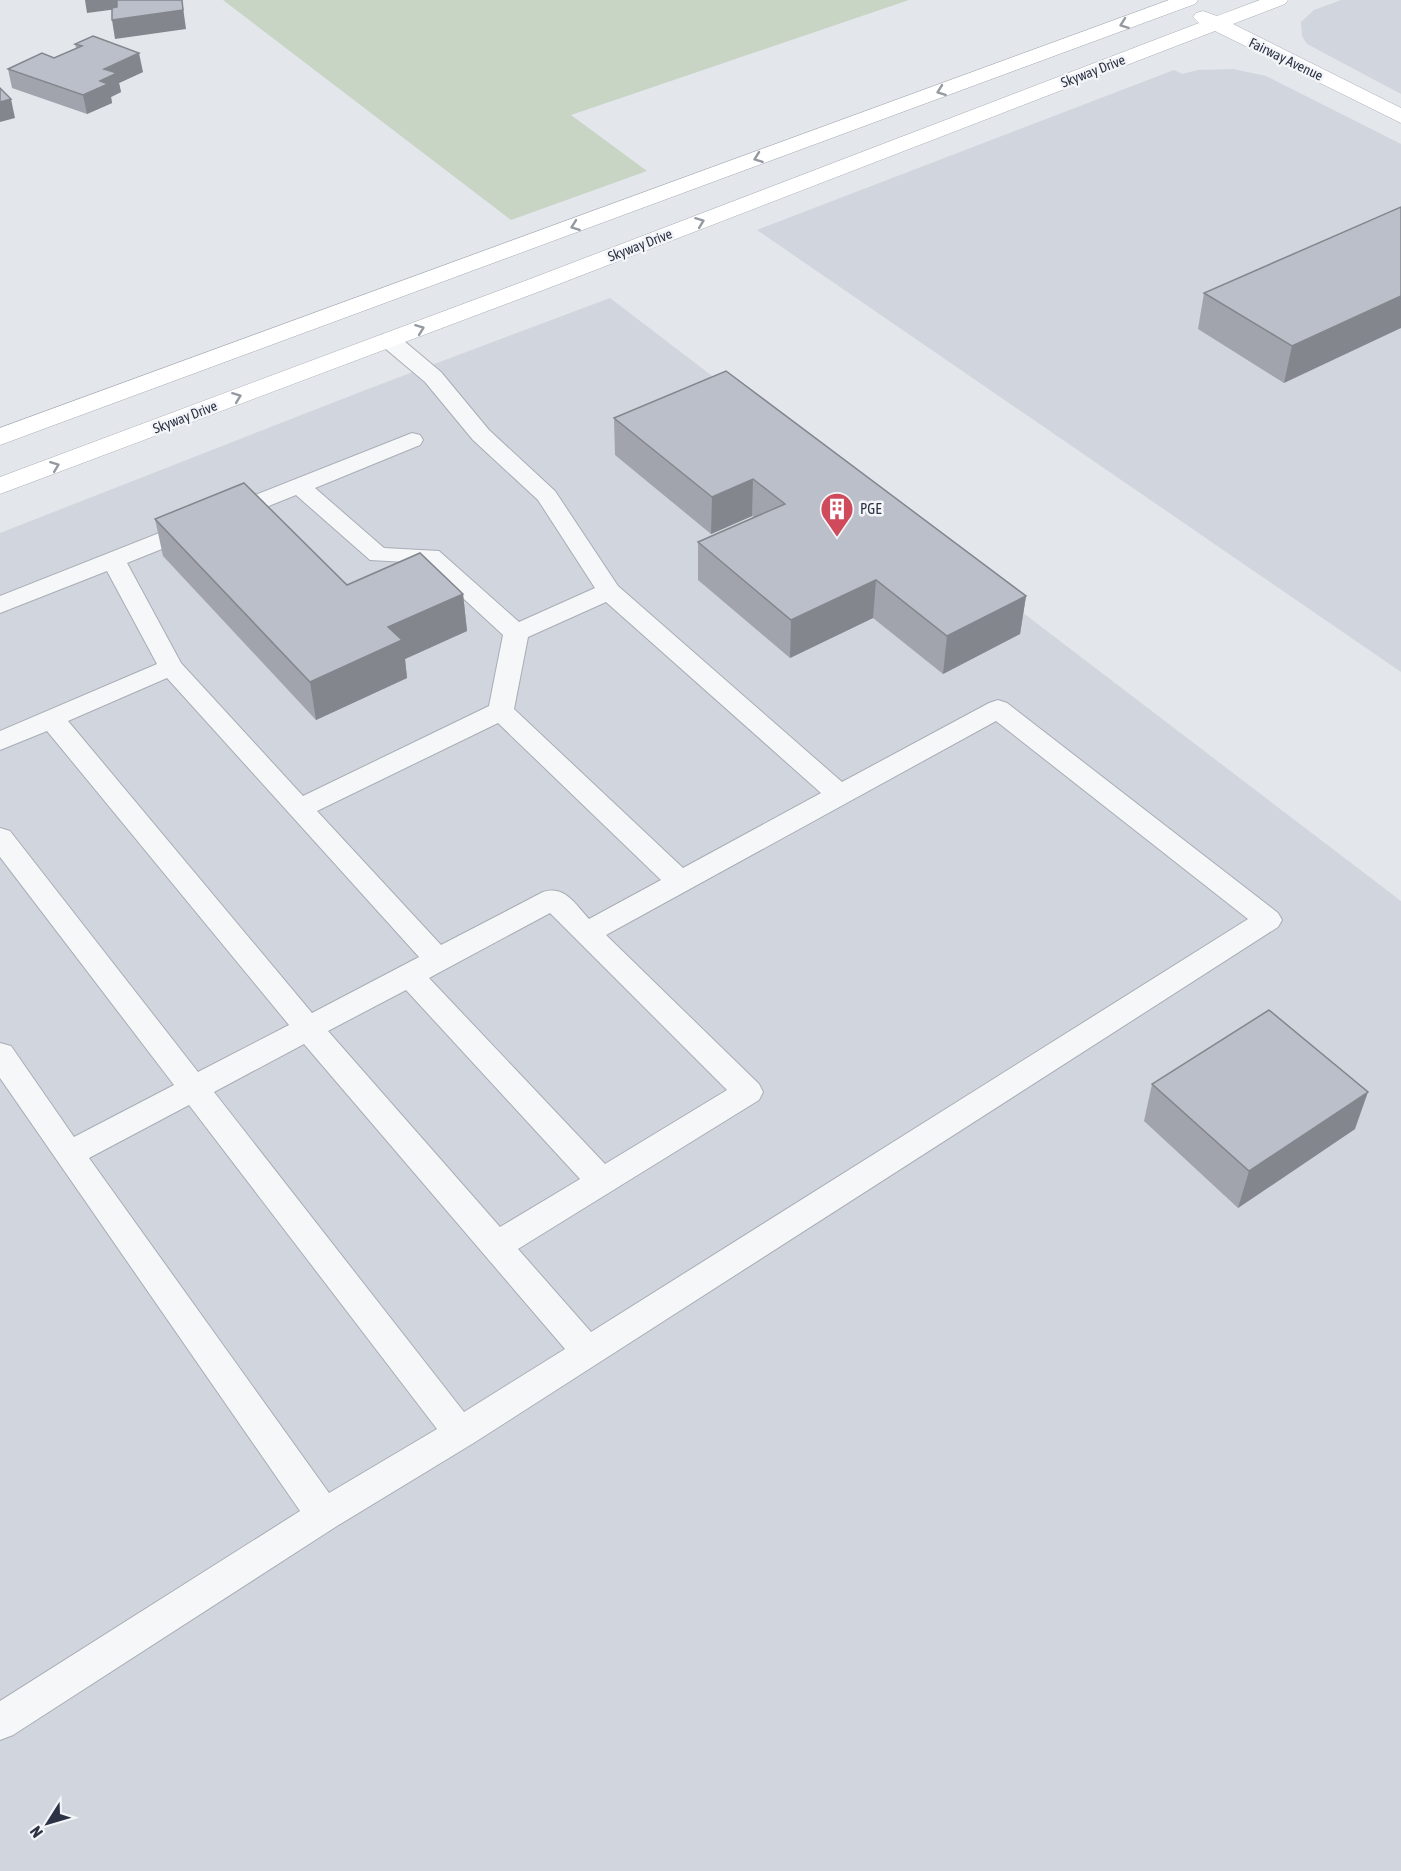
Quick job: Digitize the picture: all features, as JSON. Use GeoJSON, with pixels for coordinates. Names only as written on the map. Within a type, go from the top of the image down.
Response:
{"type":"FeatureCollection","features":[{"type":"Feature","properties":{"kind":"main road","name":"Skyway Drive"},"geometry":{"type":"LineString","coordinates":[[0,486],[389,340],[1278,0]]}},
{"type":"Feature","properties":{"kind":"main road","name":"Fairway Avenue"},"geometry":{"type":"LineString","coordinates":[[1180,1],[1215,24],[1401,116]]}},
{"type":"Feature","properties":{"kind":"main road"},"geometry":{"type":"LineString","coordinates":[[0,437],[1180,1]]}},
{"type":"Feature","properties":{"kind":"lane"},"geometry":{"type":"LineString","coordinates":[[389,340],[433,377],[481,435],[547,496],[609,591],[840,795]]}},
{"type":"Feature","properties":{"kind":"lane"},"geometry":{"type":"LineString","coordinates":[[0,605],[412,440]]}},
{"type":"Feature","properties":{"kind":"lane"},"geometry":{"type":"LineString","coordinates":[[299,486],[378,555],[431,556],[516,633]]}},
{"type":"Feature","properties":{"kind":"lane"},"geometry":{"type":"LineString","coordinates":[[113,560],[171,667],[438,960]]}},
{"type":"Feature","properties":{"kind":"lane"},"geometry":{"type":"LineString","coordinates":[[516,633],[609,591]]}},
{"type":"Feature","properties":{"kind":"lane"},"geometry":{"type":"LineString","coordinates":[[501,711],[516,633]]}},
{"type":"Feature","properties":{"kind":"lane"},"geometry":{"type":"LineString","coordinates":[[0,741],[171,667]]}},
{"type":"Feature","properties":{"kind":"lane"},"geometry":{"type":"LineString","coordinates":[[0,1722],[1268,920],[998,709],[586,933]]}},
{"type":"Feature","properties":{"kind":"lane"},"geometry":{"type":"LineString","coordinates":[[299,808],[501,711]]}},
{"type":"Feature","properties":{"kind":"lane"},"geometry":{"type":"LineString","coordinates":[[501,711],[680,881]]}},
{"type":"Feature","properties":{"kind":"lane"},"geometry":{"type":"LineString","coordinates":[[52,718],[308,1028],[587,1352]]}},
{"type":"Feature","properties":{"kind":"lane"},"geometry":{"type":"LineString","coordinates":[[0,838],[460,1433]]}},
{"type":"Feature","properties":{"kind":"lane"},"geometry":{"type":"LineString","coordinates":[[69,1154],[553,899],[748,1092],[496,1246]]}},
{"type":"Feature","properties":{"kind":"lane"},"geometry":{"type":"LineString","coordinates":[[409,975],[602,1181]]}},
{"type":"Feature","properties":{"kind":"lane"},"geometry":{"type":"LineString","coordinates":[[0,1054],[324,1515]]}},
{"type":"Feature","properties":{"kind":"shaded area"},"geometry":{"type":"Polygon","coordinates":[[[1341,0],[1401,0],[1401,94],[1307,44],[1302,36],[1301,22],[1314,10],[1341,0]]]}},
{"type":"Feature","properties":{"kind":"shaded area"},"geometry":{"type":"Polygon","coordinates":[[[1233,69],[1266,76],[1401,144],[1401,672],[757,230],[1174,70],[1182,74],[1198,70],[1233,69]]]}},
{"type":"Feature","properties":{"kind":"shaded area"},"geometry":{"type":"Polygon","coordinates":[[[610,298],[1401,901],[1401,1871],[0,1871],[0,533],[368,389],[610,298]]]}},
{"type":"Feature","properties":{"kind":"green space"},"geometry":{"type":"Polygon","coordinates":[[[223,0],[909,0],[571,115],[647,171],[511,220],[223,0]]]}},
{"type":"Feature","properties":{"kind":"building"},"geometry":{"type":"Polygon","coordinates":[[[117,0],[182,0],[183,10],[112,20],[112,8],[117,7],[117,0]]]}},
{"type":"Feature","properties":{"kind":"building"},"geometry":{"type":"Polygon","coordinates":[[[93,36],[139,53],[104,69],[117,73],[100,81],[108,84],[83,95],[8,69],[42,53],[54,58],[82,46],[75,44],[93,36]]]}},
{"type":"Feature","properties":{"kind":"building"},"geometry":{"type":"Polygon","coordinates":[[[0,88],[11,99],[0,102],[0,88]]]}},
{"type":"Feature","properties":{"kind":"building"},"geometry":{"type":"Polygon","coordinates":[[[1401,207],[1401,296],[1292,346],[1204,293],[1401,207]]]}},
{"type":"Feature","properties":{"kind":"building","name":"PGE"},"geometry":{"type":"Polygon","coordinates":[[[726,371],[1026,596],[947,636],[876,580],[791,620],[698,542],[785,504],[753,479],[712,497],[614,418],[726,371]]]}},
{"type":"Feature","properties":{"kind":"building"},"geometry":{"type":"Polygon","coordinates":[[[244,483],[347,585],[420,553],[463,594],[388,627],[402,640],[310,682],[155,519],[244,483]]]}},
{"type":"Feature","properties":{"kind":"building"},"geometry":{"type":"Polygon","coordinates":[[[1269,1010],[1368,1092],[1249,1171],[1152,1084],[1269,1010]]]}},
{"type":"Feature","properties":{"kind":"place","name":"PGE"},"geometry":{"type":"Point","coordinates":[837,538]}}]}
